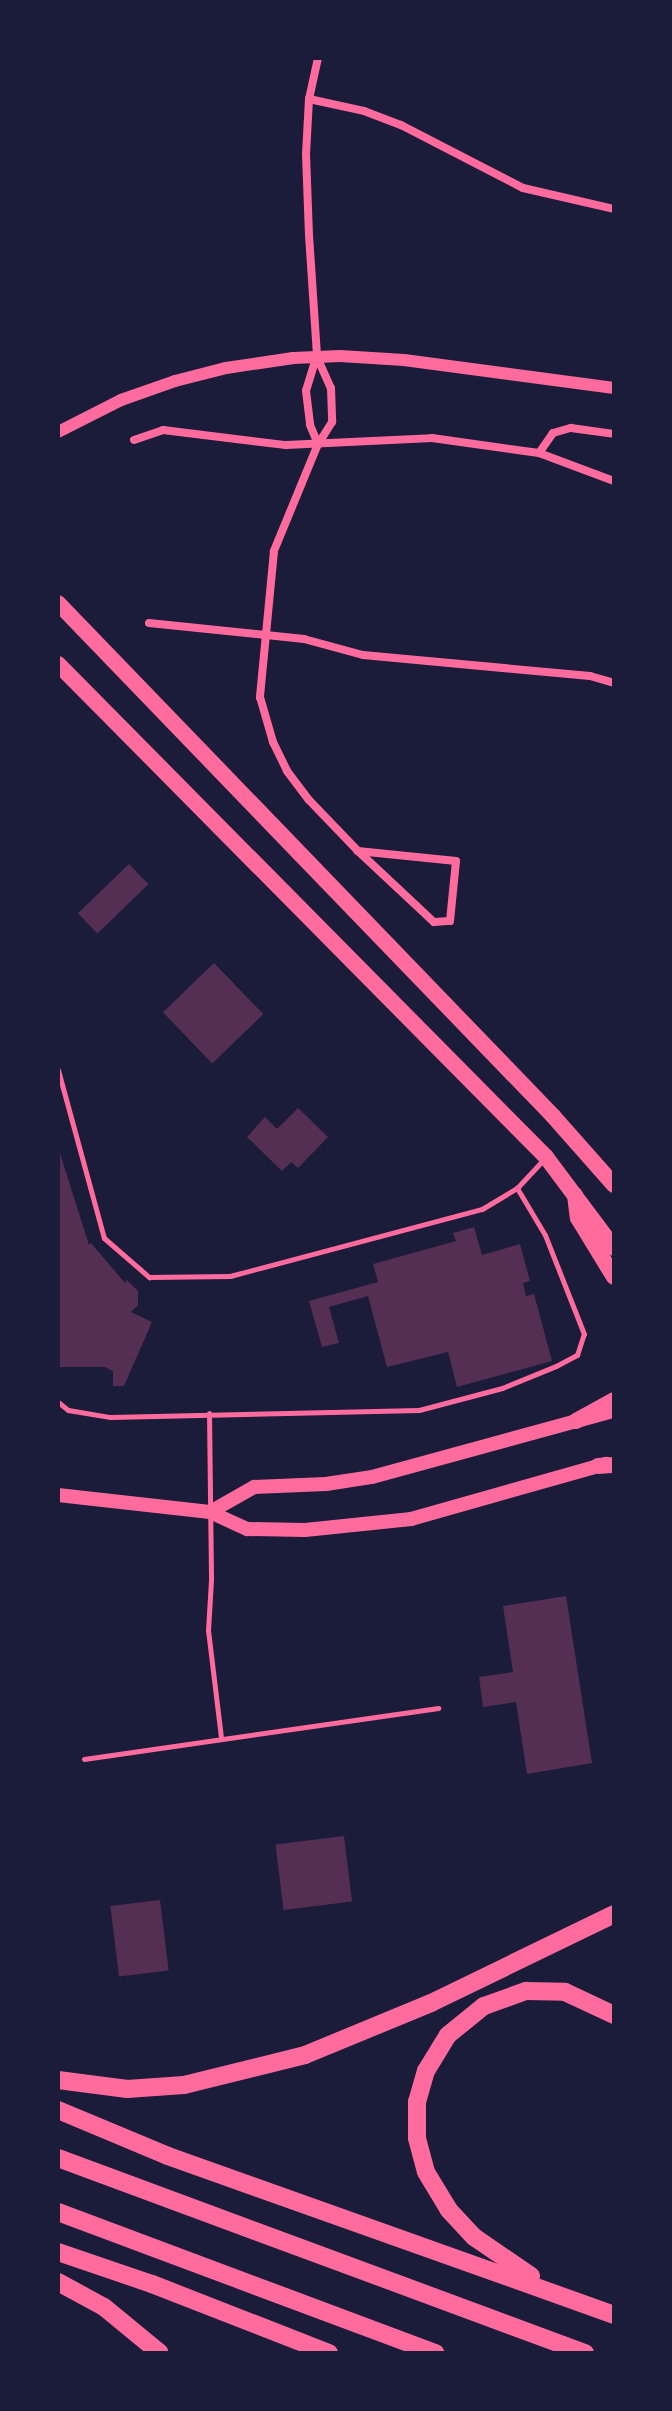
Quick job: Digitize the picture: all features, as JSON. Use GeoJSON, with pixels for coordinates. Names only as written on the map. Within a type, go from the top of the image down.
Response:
{"type":"FeatureCollection","features":[{"type":"Feature","properties":{"kind":"highway"},"geometry":{"type":"LineString","coordinates":[[58,2080],[127,2089],[184,2085],[279,2062],[431,2003],[614,1914]]}},
{"type":"Feature","properties":{"kind":"highway"},"geometry":{"type":"LineString","coordinates":[[608,2313],[515,2268],[474,2237],[449,2210],[426,2172],[417,2138],[417,2102],[426,2071],[448,2035],[484,2006],[526,1991],[565,1992],[614,2015]]}},
{"type":"Feature","properties":{"kind":"highway"},"geometry":{"type":"LineString","coordinates":[[58,2110],[168,2156],[608,2313]]}},
{"type":"Feature","properties":{"kind":"highway"},"geometry":{"type":"LineString","coordinates":[[58,2158],[585,2353]]}},
{"type":"Feature","properties":{"kind":"highway"},"geometry":{"type":"LineString","coordinates":[[58,2212],[435,2353]]}},
{"type":"Feature","properties":{"kind":"highway"},"geometry":{"type":"LineString","coordinates":[[58,2252],[152,2284],[329,2353]]}},
{"type":"Feature","properties":{"kind":"highway"},"geometry":{"type":"LineString","coordinates":[[58,2282],[104,2307],[160,2353]]}},
{"type":"Feature","properties":{"kind":"main road"},"geometry":{"type":"LineString","coordinates":[[58,603],[553,1116],[614,1185]]}},
{"type":"Feature","properties":{"kind":"main road"},"geometry":{"type":"LineString","coordinates":[[58,664],[546,1157],[614,1248]]}},
{"type":"Feature","properties":{"kind":"main road"},"geometry":{"type":"LineString","coordinates":[[575,1194],[578,1218],[614,1277]]}},
{"type":"Feature","properties":{"kind":"main road"},"geometry":{"type":"LineString","coordinates":[[576,1421],[614,1400]]}},
{"type":"Feature","properties":{"kind":"main road"},"geometry":{"type":"LineString","coordinates":[[210,1512],[254,1487],[301,1486],[360,1479],[614,1411]]}},
{"type":"Feature","properties":{"kind":"main road"},"geometry":{"type":"LineString","coordinates":[[58,1495],[210,1512],[247,1529],[305,1530],[411,1519],[609,1464]]}},
{"type":"Feature","properties":{"kind":"street"},"geometry":{"type":"LineString","coordinates":[[318,58],[309,99],[306,154],[317,357],[306,391],[310,425],[318,444]]}},
{"type":"Feature","properties":{"kind":"street"},"geometry":{"type":"LineString","coordinates":[[309,99],[364,111],[401,125],[523,188],[614,209]]}},
{"type":"Feature","properties":{"kind":"street"},"geometry":{"type":"LineString","coordinates":[[317,357],[331,388],[332,422],[318,444],[274,551],[260,697],[273,742],[287,771],[358,851],[434,922],[450,921],[456,861],[358,851]]}},
{"type":"Feature","properties":{"kind":"street"},"geometry":{"type":"LineString","coordinates":[[58,432],[121,400],[175,381],[226,368],[317,357],[404,360],[614,388]]}},
{"type":"Feature","properties":{"kind":"street"},"geometry":{"type":"LineString","coordinates":[[539,453],[553,433],[571,428],[614,434]]}},
{"type":"Feature","properties":{"kind":"street"},"geometry":{"type":"LineString","coordinates":[[134,440],[163,430],[286,445],[432,438],[539,453],[614,481]]}},
{"type":"Feature","properties":{"kind":"street"},"geometry":{"type":"LineString","coordinates":[[149,623],[304,639],[363,655],[590,676],[614,683]]}},
{"type":"Feature","properties":{"kind":"lane"},"geometry":{"type":"LineString","coordinates":[[58,1070],[104,1238],[149,1277],[230,1276],[482,1209],[517,1188],[546,1157]]}},
{"type":"Feature","properties":{"kind":"lane"},"geometry":{"type":"LineString","coordinates":[[58,1402],[68,1410],[110,1417],[419,1410],[502,1388],[577,1355],[584,1334],[545,1235],[517,1188]]}},
{"type":"Feature","properties":{"kind":"lane"},"geometry":{"type":"LineString","coordinates":[[209,1413],[208,1630],[221,1737]]}},
{"type":"Feature","properties":{"kind":"lane"},"geometry":{"type":"LineString","coordinates":[[84,1759],[438,1708]]}},
{"type":"Feature","properties":{"kind":"building"},"geometry":{"type":"Polygon","coordinates":[[[129,864],[148,884],[97,933],[78,913],[129,864]]]}},
{"type":"Feature","properties":{"kind":"building"},"geometry":{"type":"Polygon","coordinates":[[[214,963],[263,1014],[212,1063],[163,1012],[214,963]]]}},
{"type":"Feature","properties":{"kind":"building"},"geometry":{"type":"Polygon","coordinates":[[[298,1108],[328,1137],[298,1168],[291,1162],[282,1171],[247,1137],[265,1117],[277,1129],[298,1108]]]}},
{"type":"Feature","properties":{"kind":"building"},"geometry":{"type":"Polygon","coordinates":[[[58,1147],[89,1245],[91,1243],[125,1283],[127,1280],[138,1291],[138,1305],[131,1312],[152,1322],[124,1386],[113,1386],[113,1371],[105,1367],[58,1367],[58,1147]]]}},
{"type":"Feature","properties":{"kind":"building"},"geometry":{"type":"Polygon","coordinates":[[[474,1227],[482,1255],[520,1244],[530,1281],[523,1283],[526,1296],[534,1294],[552,1361],[457,1387],[448,1352],[387,1367],[368,1296],[329,1307],[339,1343],[322,1347],[309,1301],[378,1282],[373,1264],[456,1241],[453,1233],[474,1227]]]}},
{"type":"Feature","properties":{"kind":"building"},"geometry":{"type":"Polygon","coordinates":[[[566,1596],[592,1763],[527,1774],[516,1702],[483,1707],[479,1677],[513,1672],[503,1606],[566,1596]]]}},
{"type":"Feature","properties":{"kind":"building"},"geometry":{"type":"Polygon","coordinates":[[[344,1836],[352,1902],[284,1910],[276,1844],[344,1836]]]}},
{"type":"Feature","properties":{"kind":"building"},"geometry":{"type":"Polygon","coordinates":[[[160,1900],[169,1970],[119,1977],[110,1906],[160,1900]]]}}]}
